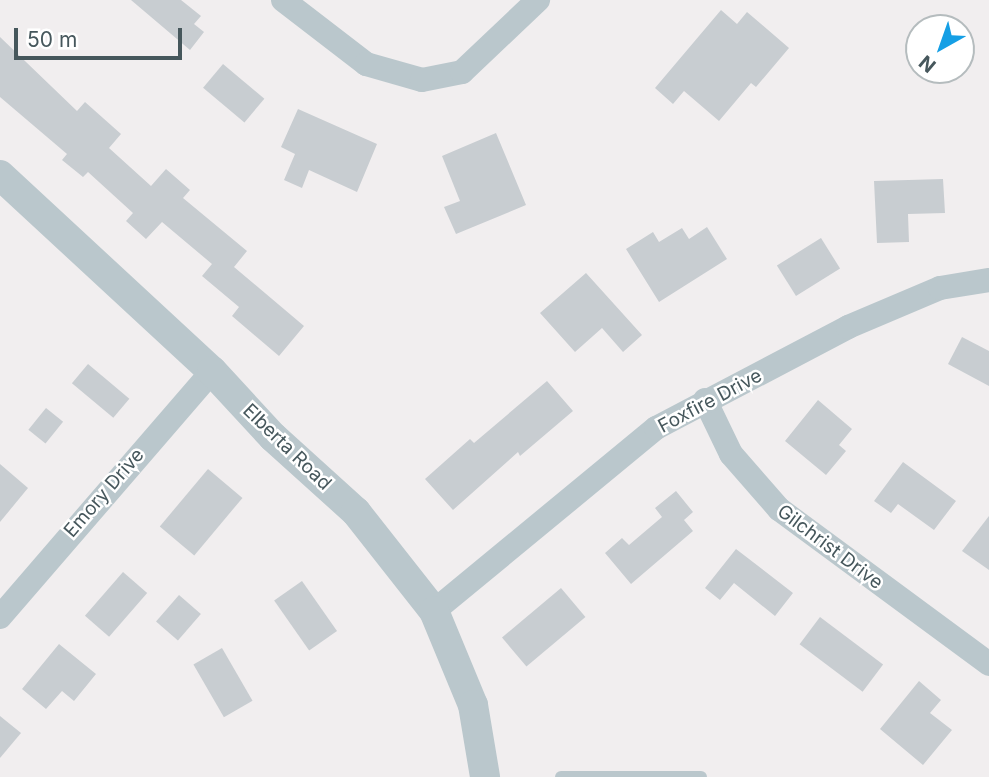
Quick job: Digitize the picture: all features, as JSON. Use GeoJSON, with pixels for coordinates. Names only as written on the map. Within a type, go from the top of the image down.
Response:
{"type":"FeatureCollection","features":[{"type":"Feature","properties":{"kind":"street"},"geometry":{"type":"LineString","coordinates":[[283,0],[366,64],[422,80],[462,72],[538,0]]}},
{"type":"Feature","properties":{"kind":"street","name":"Elberta Road"},"geometry":{"type":"LineString","coordinates":[[0,175],[212,371],[273,438],[356,512],[434,611],[473,705],[485,777]]}},
{"type":"Feature","properties":{"kind":"street","name":"Foxfire Drive"},"geometry":{"type":"LineString","coordinates":[[434,611],[656,428],[848,327],[933,291],[989,280]]}},
{"type":"Feature","properties":{"kind":"street","name":"Emory Drive"},"geometry":{"type":"LineString","coordinates":[[0,617],[212,371]]}},
{"type":"Feature","properties":{"kind":"street","name":"Gilchrist Drive"},"geometry":{"type":"LineString","coordinates":[[705,400],[731,454],[779,509],[989,664]]}},
{"type":"Feature","properties":{"kind":"lane"},"geometry":{"type":"LineString","coordinates":[[561,777],[704,777]]}},
{"type":"Feature","properties":{"kind":"building"},"geometry":{"type":"Polygon","coordinates":[[[131,0],[181,0],[201,16],[194,24],[204,32],[190,50],[131,0]]]}},
{"type":"Feature","properties":{"kind":"building"},"geometry":{"type":"Polygon","coordinates":[[[721,10],[737,24],[747,12],[789,48],[756,87],[751,83],[719,121],[684,91],[673,104],[655,88],[721,10]]]}},
{"type":"Feature","properties":{"kind":"building"},"geometry":{"type":"Polygon","coordinates":[[[0,37],[77,111],[85,102],[121,134],[109,148],[151,186],[166,169],[190,190],[183,198],[247,251],[234,267],[304,326],[279,356],[232,316],[239,307],[202,276],[212,264],[162,222],[146,239],[126,221],[133,213],[88,172],[83,177],[62,160],[67,154],[0,97],[0,37]]]}},
{"type":"Feature","properties":{"kind":"building"},"geometry":{"type":"Polygon","coordinates":[[[223,64],[264,99],[244,122],[203,88],[223,64]]]}},
{"type":"Feature","properties":{"kind":"building"},"geometry":{"type":"Polygon","coordinates":[[[298,109],[377,144],[357,192],[309,170],[302,188],[284,180],[295,154],[281,147],[298,109]]]}},
{"type":"Feature","properties":{"kind":"building"},"geometry":{"type":"Polygon","coordinates":[[[496,133],[526,205],[456,234],[444,207],[460,201],[442,156],[496,133]]]}},
{"type":"Feature","properties":{"kind":"building"},"geometry":{"type":"Polygon","coordinates":[[[943,179],[945,213],[908,214],[909,242],[877,243],[874,181],[943,179]]]}},
{"type":"Feature","properties":{"kind":"building"},"geometry":{"type":"Polygon","coordinates":[[[707,227],[727,259],[659,302],[626,249],[653,232],[659,242],[682,228],[689,239],[707,227]]]}},
{"type":"Feature","properties":{"kind":"building"},"geometry":{"type":"Polygon","coordinates":[[[821,238],[840,269],[796,296],[777,266],[821,238]]]}},
{"type":"Feature","properties":{"kind":"building"},"geometry":{"type":"Polygon","coordinates":[[[586,273],[642,335],[623,352],[602,328],[575,352],[540,313],[586,273]]]}},
{"type":"Feature","properties":{"kind":"building"},"geometry":{"type":"Polygon","coordinates":[[[962,337],[989,351],[989,386],[948,364],[962,337]]]}},
{"type":"Feature","properties":{"kind":"building"},"geometry":{"type":"Polygon","coordinates":[[[88,364],[129,399],[113,418],[72,383],[88,364]]]}},
{"type":"Feature","properties":{"kind":"building"},"geometry":{"type":"Polygon","coordinates":[[[547,381],[573,411],[520,456],[518,452],[453,510],[425,479],[470,439],[474,443],[547,381]]]}},
{"type":"Feature","properties":{"kind":"building"},"geometry":{"type":"Polygon","coordinates":[[[818,400],[852,429],[839,445],[846,451],[826,475],[785,441],[818,400]]]}},
{"type":"Feature","properties":{"kind":"building"},"geometry":{"type":"Polygon","coordinates":[[[46,408],[63,422],[45,444],[28,430],[46,408]]]}},
{"type":"Feature","properties":{"kind":"building"},"geometry":{"type":"Polygon","coordinates":[[[903,462],[956,501],[934,530],[898,504],[891,513],[874,501],[903,462]]]}},
{"type":"Feature","properties":{"kind":"building"},"geometry":{"type":"Polygon","coordinates":[[[0,464],[28,488],[0,522],[0,464]]]}},
{"type":"Feature","properties":{"kind":"building"},"geometry":{"type":"Polygon","coordinates":[[[208,469],[242,498],[194,555],[160,526],[208,469]]]}},
{"type":"Feature","properties":{"kind":"building"},"geometry":{"type":"Polygon","coordinates":[[[676,491],[693,512],[684,520],[693,531],[631,584],[605,553],[622,538],[629,545],[662,517],[655,508],[676,491]]]}},
{"type":"Feature","properties":{"kind":"building"},"geometry":{"type":"Polygon","coordinates":[[[989,516],[989,570],[962,551],[989,516]]]}},
{"type":"Feature","properties":{"kind":"building"},"geometry":{"type":"Polygon","coordinates":[[[736,549],[793,593],[775,616],[734,583],[720,600],[705,588],[736,549]]]}},
{"type":"Feature","properties":{"kind":"building"},"geometry":{"type":"Polygon","coordinates":[[[123,572],[147,593],[109,637],[85,616],[123,572]]]}},
{"type":"Feature","properties":{"kind":"building"},"geometry":{"type":"Polygon","coordinates":[[[302,581],[337,631],[309,650],[274,601],[302,581]]]}},
{"type":"Feature","properties":{"kind":"building"},"geometry":{"type":"Polygon","coordinates":[[[561,588],[585,617],[526,667],[502,637],[561,588]]]}},
{"type":"Feature","properties":{"kind":"building"},"geometry":{"type":"Polygon","coordinates":[[[179,595],[201,614],[178,640],[156,621],[179,595]]]}},
{"type":"Feature","properties":{"kind":"building"},"geometry":{"type":"Polygon","coordinates":[[[820,617],[883,665],[863,692],[800,644],[820,617]]]}},
{"type":"Feature","properties":{"kind":"building"},"geometry":{"type":"Polygon","coordinates":[[[59,644],[96,674],[74,701],[62,691],[46,709],[22,689],[59,644]]]}},
{"type":"Feature","properties":{"kind":"building"},"geometry":{"type":"Polygon","coordinates":[[[222,648],[252,701],[224,717],[193,664],[222,648]]]}},
{"type":"Feature","properties":{"kind":"building"},"geometry":{"type":"Polygon","coordinates":[[[919,681],[941,700],[930,713],[952,730],[923,765],[880,729],[919,681]]]}},
{"type":"Feature","properties":{"kind":"building"},"geometry":{"type":"Polygon","coordinates":[[[0,716],[21,733],[0,758],[0,716]]]}}]}
